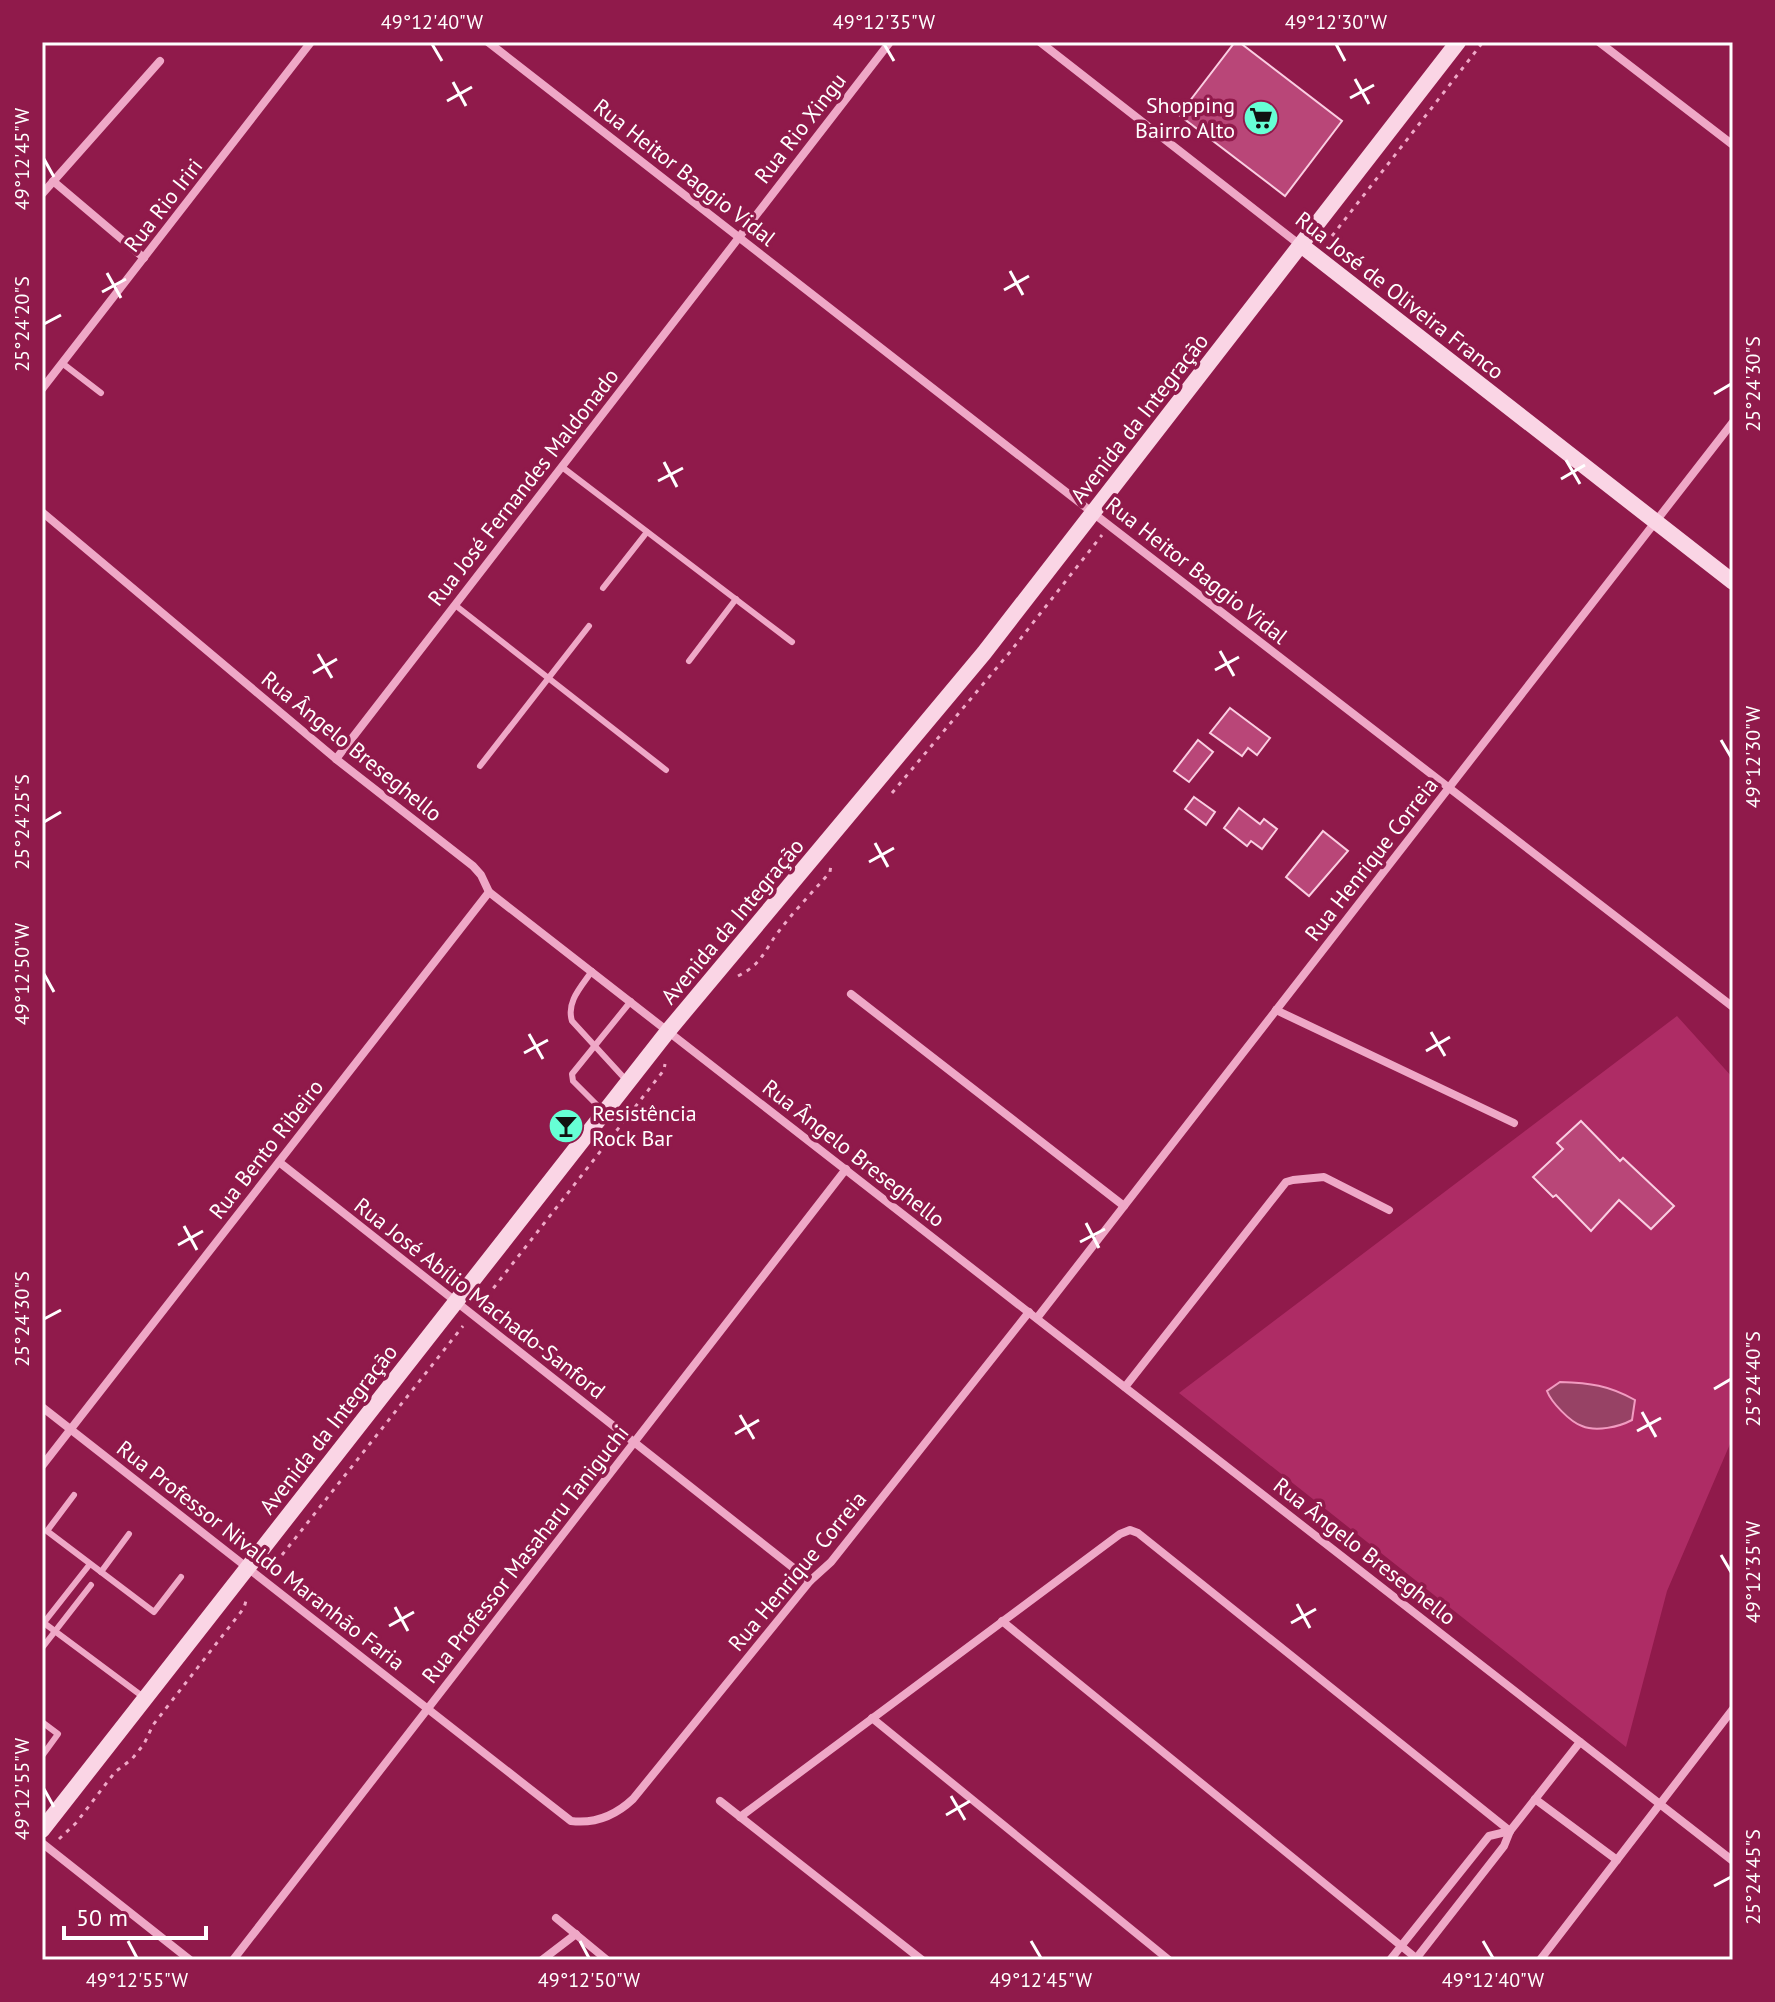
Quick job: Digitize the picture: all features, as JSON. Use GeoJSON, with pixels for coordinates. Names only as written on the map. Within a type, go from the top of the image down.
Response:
{"type":"FeatureCollection","features":[{"type":"Feature","properties":{"kind":"main road","name":"Avenida da Integração"},"geometry":{"type":"LineString","coordinates":[[42,1830],[668,1031],[941,707],[1458,42]]}},
{"type":"Feature","properties":{"kind":"main road","name":"Rua José de Oliveira Franco"},"geometry":{"type":"LineString","coordinates":[[1301,245],[1733,582]]}},
{"type":"Feature","properties":{"kind":"street","name":"Rua Rio Iriri"},"geometry":{"type":"LineString","coordinates":[[42,389],[311,42]]}},
{"type":"Feature","properties":{"kind":"street","name":"Rua Heitor Baggio Vidal"},"geometry":{"type":"LineString","coordinates":[[488,42],[1733,1007]]}},
{"type":"Feature","properties":{"kind":"street","name":"Rua Rio Xingu"},"geometry":{"type":"LineString","coordinates":[[739,237],[890,42]]}},
{"type":"Feature","properties":{"kind":"street","name":"Rua José de Oliveira Franco"},"geometry":{"type":"LineString","coordinates":[[1040,42],[1301,245]]}},
{"type":"Feature","properties":{"kind":"street"},"geometry":{"type":"LineString","coordinates":[[1599,42],[1733,145]]}},
{"type":"Feature","properties":{"kind":"street"},"geometry":{"type":"LineString","coordinates":[[42,194],[160,61]]}},
{"type":"Feature","properties":{"kind":"street"},"geometry":{"type":"LineString","coordinates":[[53,181],[144,258]]}},
{"type":"Feature","properties":{"kind":"street","name":"Rua José Fernandes Maldonado"},"geometry":{"type":"LineString","coordinates":[[336,759],[739,237]]}},
{"type":"Feature","properties":{"kind":"street","name":"Rua Henrique Correia"},"geometry":{"type":"LineString","coordinates":[[1037,1318],[1733,422]]}},
{"type":"Feature","properties":{"kind":"street","name":"Rua Ângelo Breseghello"},"geometry":{"type":"LineString","coordinates":[[42,512],[336,759],[473,866],[489,892],[1733,1861]]}},
{"type":"Feature","properties":{"kind":"street","name":"Rua Bento Ribeiro"},"geometry":{"type":"LineString","coordinates":[[42,1466],[489,892]]}},
{"type":"Feature","properties":{"kind":"street"},"geometry":{"type":"LineString","coordinates":[[851,994],[1124,1206]]}},
{"type":"Feature","properties":{"kind":"street"},"geometry":{"type":"LineString","coordinates":[[1276,1010],[1514,1123]]}},
{"type":"Feature","properties":{"kind":"street","name":"Rua José Abílio Machado-Sanford"},"geometry":{"type":"LineString","coordinates":[[279,1162],[810,1581]]}},
{"type":"Feature","properties":{"kind":"street","name":"Rua Professor Masaharu Taniguchi"},"geometry":{"type":"LineString","coordinates":[[233,1960],[846,1169]]}},
{"type":"Feature","properties":{"kind":"street"},"geometry":{"type":"LineString","coordinates":[[1125,1387],[1286,1182],[1324,1177],[1389,1210]]}},
{"type":"Feature","properties":{"kind":"street","name":"Rua Henrique Correia"},"geometry":{"type":"LineString","coordinates":[[571,1821],[590,1822],[603,1818],[633,1799],[810,1581],[831,1562],[1029,1312]]}},
{"type":"Feature","properties":{"kind":"street","name":"Rua Professor Nivaldo Maranhão Faria"},"geometry":{"type":"LineString","coordinates":[[42,1407],[571,1821]]}},
{"type":"Feature","properties":{"kind":"street"},"geometry":{"type":"LineString","coordinates":[[740,1817],[1120,1534],[1130,1530],[1138,1533],[1510,1831]]}},
{"type":"Feature","properties":{"kind":"street"},"geometry":{"type":"LineString","coordinates":[[1002,1621],[1416,1959],[1580,1742]]}},
{"type":"Feature","properties":{"kind":"street"},"geometry":{"type":"LineString","coordinates":[[1540,1960],[1733,1709]]}},
{"type":"Feature","properties":{"kind":"street"},"geometry":{"type":"LineString","coordinates":[[872,1718],[1169,1960]]}},
{"type":"Feature","properties":{"kind":"street"},"geometry":{"type":"LineString","coordinates":[[1535,1799],[1617,1860]]}},
{"type":"Feature","properties":{"kind":"street"},"geometry":{"type":"LineString","coordinates":[[720,1801],[922,1960]]}},
{"type":"Feature","properties":{"kind":"street"},"geometry":{"type":"LineString","coordinates":[[1390,1960],[1489,1836],[1510,1831]]}},
{"type":"Feature","properties":{"kind":"street"},"geometry":{"type":"LineString","coordinates":[[42,1843],[190,1960]]}},
{"type":"Feature","properties":{"kind":"street"},"geometry":{"type":"LineString","coordinates":[[556,1918],[607,1960]]}},
{"type":"Feature","properties":{"kind":"street"},"geometry":{"type":"LineString","coordinates":[[542,1960],[576,1934]]}},
{"type":"Feature","properties":{"kind":"lane"},"geometry":{"type":"LineString","coordinates":[[62,363],[101,393]]}},
{"type":"Feature","properties":{"kind":"lane"},"geometry":{"type":"LineString","coordinates":[[562,467],[792,642]]}},
{"type":"Feature","properties":{"kind":"lane"},"geometry":{"type":"LineString","coordinates":[[603,588],[647,532]]}},
{"type":"Feature","properties":{"kind":"lane"},"geometry":{"type":"LineString","coordinates":[[689,661],[736,599]]}},
{"type":"Feature","properties":{"kind":"lane"},"geometry":{"type":"LineString","coordinates":[[455,605],[666,770]]}},
{"type":"Feature","properties":{"kind":"lane"},"geometry":{"type":"LineString","coordinates":[[480,766],[589,626]]}},
{"type":"Feature","properties":{"kind":"lane"},"geometry":{"type":"LineString","coordinates":[[592,971],[572,1001],[572,1021],[628,1082]]}},
{"type":"Feature","properties":{"kind":"lane"},"geometry":{"type":"LineString","coordinates":[[604,1112],[573,1081],[572,1074],[631,1001]]}},
{"type":"Feature","properties":{"kind":"lane"},"geometry":{"type":"LineString","coordinates":[[74,1495],[47,1531],[90,1564],[154,1612],[181,1577]]}},
{"type":"Feature","properties":{"kind":"lane"},"geometry":{"type":"LineString","coordinates":[[101,1572],[129,1534]]}},
{"type":"Feature","properties":{"kind":"lane"},"geometry":{"type":"LineString","coordinates":[[90,1564],[43,1624],[145,1698]]}},
{"type":"Feature","properties":{"kind":"lane"},"geometry":{"type":"LineString","coordinates":[[42,1648],[91,1585]]}},
{"type":"Feature","properties":{"kind":"lane"},"geometry":{"type":"LineString","coordinates":[[42,1722],[58,1734],[42,1756]]}},
{"type":"Feature","properties":{"kind":"path"},"geometry":{"type":"LineString","coordinates":[[1334,234],[1483,42]]}},
{"type":"Feature","properties":{"kind":"path"},"geometry":{"type":"LineString","coordinates":[[486,1297],[664,1070],[666,1058]]}},
{"type":"Feature","properties":{"kind":"path"},"geometry":{"type":"LineString","coordinates":[[274,1561],[286,1552],[461,1329]]}},
{"type":"Feature","properties":{"kind":"path"},"geometry":{"type":"LineString","coordinates":[[66,1831],[76,1823],[115,1772],[132,1759],[144,1744],[153,1725],[244,1608],[247,1595]]}},
{"type":"Feature","properties":{"kind":"shaded area"},"geometry":{"type":"Polygon","coordinates":[[[1677,1016],[1733,1078],[1733,1437],[1667,1591],[1626,1747],[1179,1393],[1677,1016]]]}},
{"type":"Feature","properties":{"kind":"shaded area"},"geometry":{"type":"Polygon","coordinates":[[[1560,1382],[1599,1386],[1635,1400],[1632,1420],[1601,1429],[1577,1424],[1552,1401],[1547,1391],[1560,1382]]]}},
{"type":"Feature","properties":{"kind":"building","name":"Shopping Bairro Alto"},"geometry":{"type":"Polygon","coordinates":[[[1235,42],[1342,121],[1285,196],[1179,115],[1235,42]]]}},
{"type":"Feature","properties":{"kind":"building"},"geometry":{"type":"Polygon","coordinates":[[[1230,708],[1270,738],[1257,755],[1248,748],[1242,756],[1210,733],[1230,708]]]}},
{"type":"Feature","properties":{"kind":"building"},"geometry":{"type":"Polygon","coordinates":[[[1198,740],[1213,752],[1189,782],[1174,771],[1198,740]]]}},
{"type":"Feature","properties":{"kind":"building"},"geometry":{"type":"Polygon","coordinates":[[[1194,797],[1215,812],[1206,825],[1185,809],[1194,797]]]}},
{"type":"Feature","properties":{"kind":"building"},"geometry":{"type":"Polygon","coordinates":[[[1239,808],[1260,824],[1264,819],[1277,829],[1262,849],[1251,841],[1247,846],[1224,828],[1239,808]]]}},
{"type":"Feature","properties":{"kind":"building"},"geometry":{"type":"Polygon","coordinates":[[[1323,831],[1348,851],[1309,896],[1286,877],[1323,831]]]}},
{"type":"Feature","properties":{"kind":"building"},"geometry":{"type":"Polygon","coordinates":[[[1581,1121],[1620,1161],[1623,1158],[1674,1206],[1651,1229],[1619,1200],[1591,1231],[1556,1195],[1553,1197],[1533,1177],[1563,1149],[1557,1143],[1581,1121]]]}},
{"type":"Feature","properties":{"kind":"place","name":"Shopping Bairro Alto"},"geometry":{"type":"Point","coordinates":[1261,118]}},
{"type":"Feature","properties":{"kind":"place","name":"Resistência Rock Bar"},"geometry":{"type":"Point","coordinates":[566,1126]}}]}
